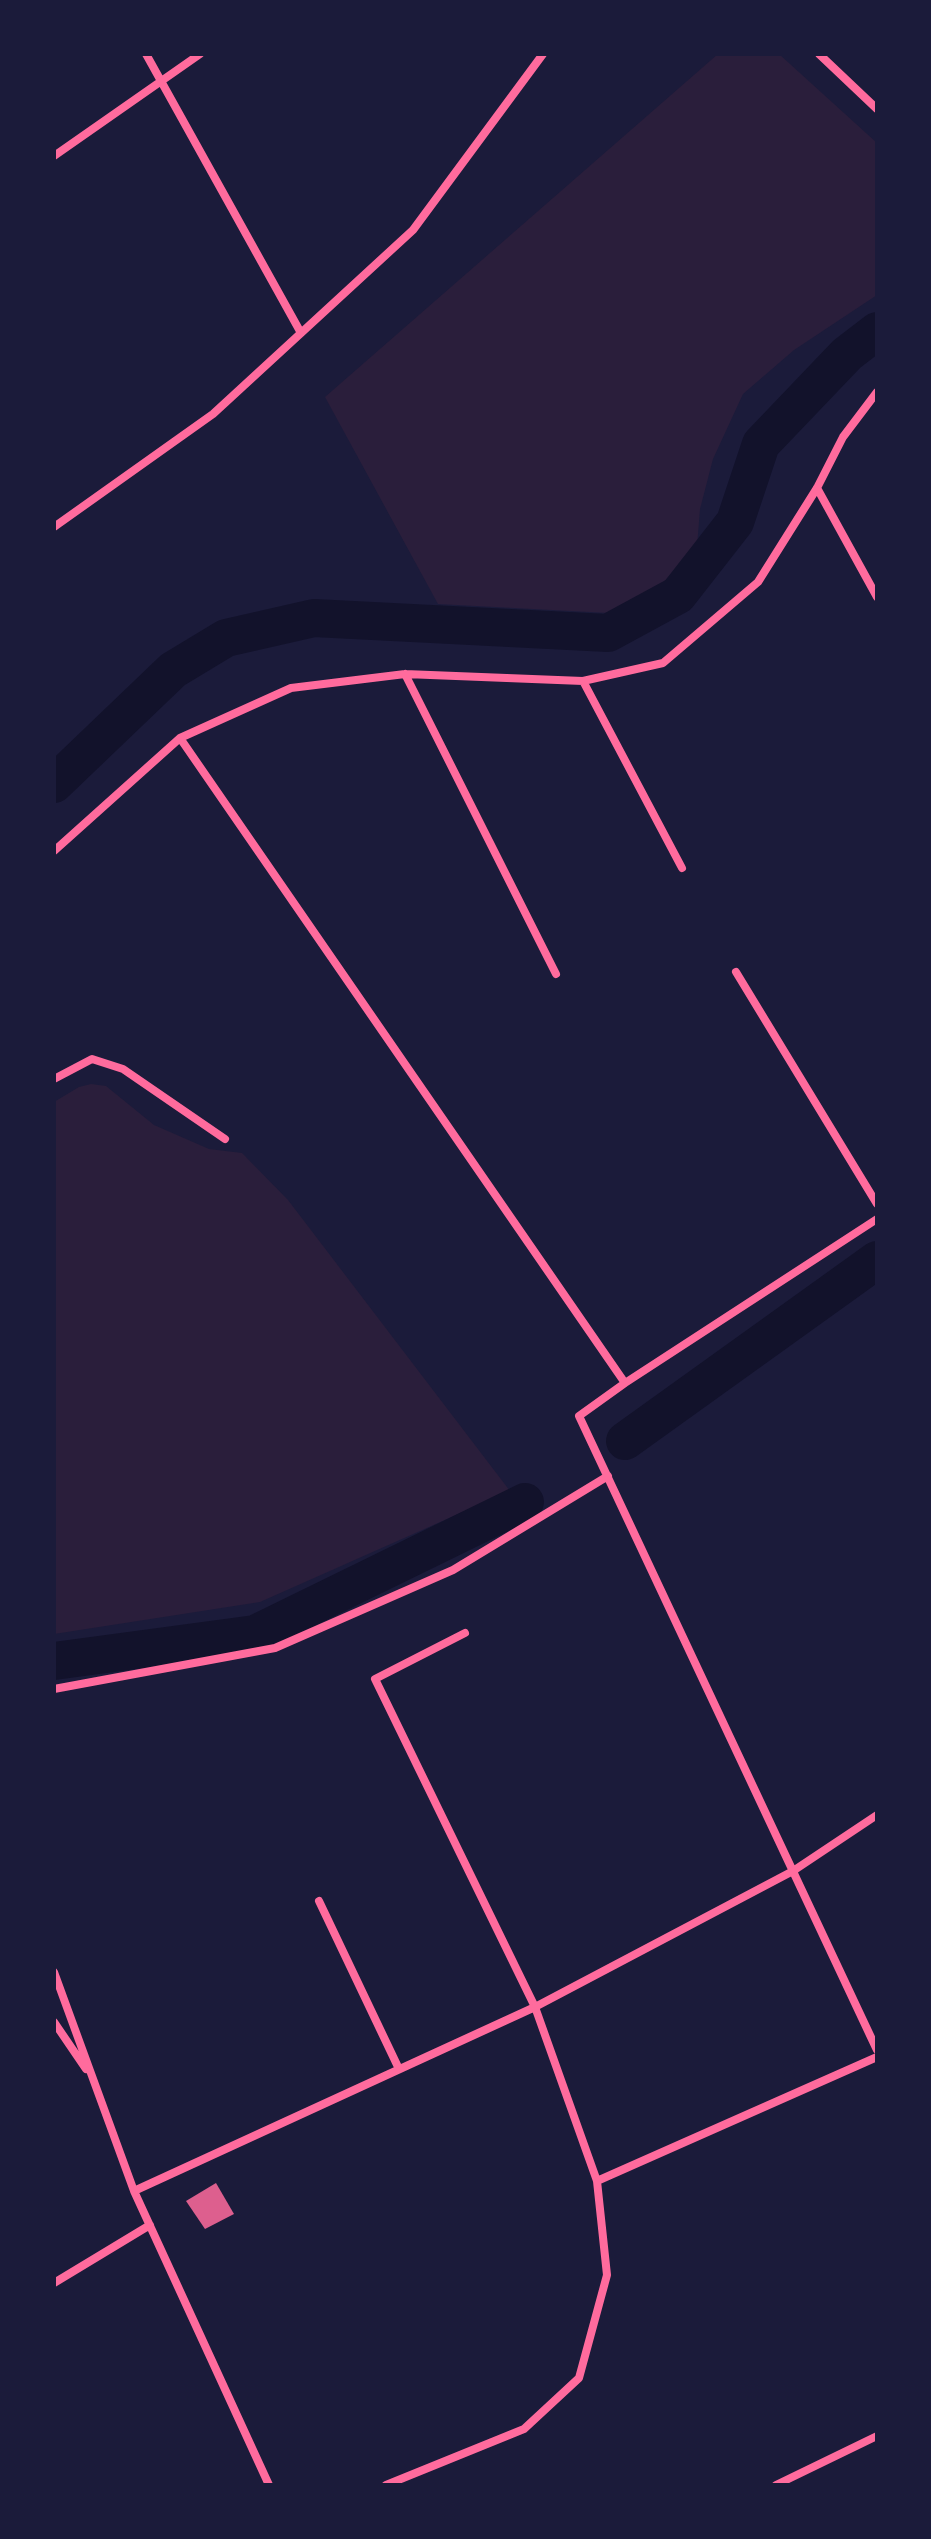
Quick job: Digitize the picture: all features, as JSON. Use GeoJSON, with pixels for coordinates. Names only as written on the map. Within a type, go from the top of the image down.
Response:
{"type":"FeatureCollection","features":[{"type":"Feature","properties":{"kind":"street"},"geometry":{"type":"LineString","coordinates":[[146,54],[301,333]]}},
{"type":"Feature","properties":{"kind":"street"},"geometry":{"type":"LineString","coordinates":[[54,156],[200,54]]}},
{"type":"Feature","properties":{"kind":"street"},"geometry":{"type":"LineString","coordinates":[[54,527],[213,414],[413,230],[543,54]]}},
{"type":"Feature","properties":{"kind":"street"},"geometry":{"type":"LineString","coordinates":[[819,54],[877,109]]}},
{"type":"Feature","properties":{"kind":"street"},"geometry":{"type":"LineString","coordinates":[[54,851],[180,738],[291,688],[405,674],[583,681],[663,663],[758,582],[817,488],[843,437],[877,392]]}},
{"type":"Feature","properties":{"kind":"street"},"geometry":{"type":"LineString","coordinates":[[817,488],[877,597]]}},
{"type":"Feature","properties":{"kind":"street"},"geometry":{"type":"LineString","coordinates":[[405,674],[556,974]]}},
{"type":"Feature","properties":{"kind":"street"},"geometry":{"type":"LineString","coordinates":[[583,681],[682,868]]}},
{"type":"Feature","properties":{"kind":"street"},"geometry":{"type":"LineString","coordinates":[[180,738],[625,1383]]}},
{"type":"Feature","properties":{"kind":"street"},"geometry":{"type":"LineString","coordinates":[[736,972],[877,1204]]}},
{"type":"Feature","properties":{"kind":"street"},"geometry":{"type":"LineString","coordinates":[[54,1079],[92,1059],[123,1069],[225,1139]]}},
{"type":"Feature","properties":{"kind":"street"},"geometry":{"type":"LineString","coordinates":[[877,1219],[579,1416],[877,2050]]}},
{"type":"Feature","properties":{"kind":"street"},"geometry":{"type":"LineString","coordinates":[[54,1689],[275,1648],[453,1570],[608,1476]]}},
{"type":"Feature","properties":{"kind":"street"},"geometry":{"type":"LineString","coordinates":[[386,2485],[524,2429],[579,2378],[607,2275],[597,2181],[535,2007],[375,1679],[465,1633]]}},
{"type":"Feature","properties":{"kind":"street"},"geometry":{"type":"LineString","coordinates":[[134,2191],[535,2007],[793,1871],[877,1815]]}},
{"type":"Feature","properties":{"kind":"street"},"geometry":{"type":"LineString","coordinates":[[319,1901],[399,2069]]}},
{"type":"Feature","properties":{"kind":"street"},"geometry":{"type":"LineString","coordinates":[[54,1972],[134,2191],[269,2485]]}},
{"type":"Feature","properties":{"kind":"street"},"geometry":{"type":"LineString","coordinates":[[54,2022],[93,2079]]}},
{"type":"Feature","properties":{"kind":"street"},"geometry":{"type":"LineString","coordinates":[[597,2181],[877,2057]]}},
{"type":"Feature","properties":{"kind":"street"},"geometry":{"type":"LineString","coordinates":[[54,2283],[150,2225]]}},
{"type":"Feature","properties":{"kind":"street"},"geometry":{"type":"LineString","coordinates":[[776,2485],[877,2436]]}},
{"type":"Feature","properties":{"kind":"shaded area"},"geometry":{"type":"Polygon","coordinates":[[[718,54],[779,54],[877,143],[877,295],[794,350],[743,394],[713,459],[700,509],[697,547],[663,583],[609,613],[438,604],[325,397],[718,54]]]}},
{"type":"Feature","properties":{"kind":"shaded area"},"geometry":{"type":"Polygon","coordinates":[[[91,1084],[106,1086],[154,1125],[209,1149],[242,1153],[288,1200],[510,1491],[260,1602],[54,1634],[54,1102],[79,1087],[91,1084]]]}},
{"type":"Feature","properties":{"kind":"building"},"geometry":{"type":"Polygon","coordinates":[[[216,2183],[234,2214],[205,2229],[186,2201],[216,2183]]]}},
{"type":"Feature","properties":{"kind":"waterway"},"geometry":{"type":"LineString","coordinates":[[54,784],[173,670],[226,638],[314,618],[608,633],[678,595],[735,522],[761,444],[847,354],[877,331]]}},
{"type":"Feature","properties":{"kind":"waterway"},"geometry":{"type":"LineString","coordinates":[[625,1441],[877,1260]]}},
{"type":"Feature","properties":{"kind":"waterway"},"geometry":{"type":"LineString","coordinates":[[54,1661],[255,1634],[525,1502]]}}]}
